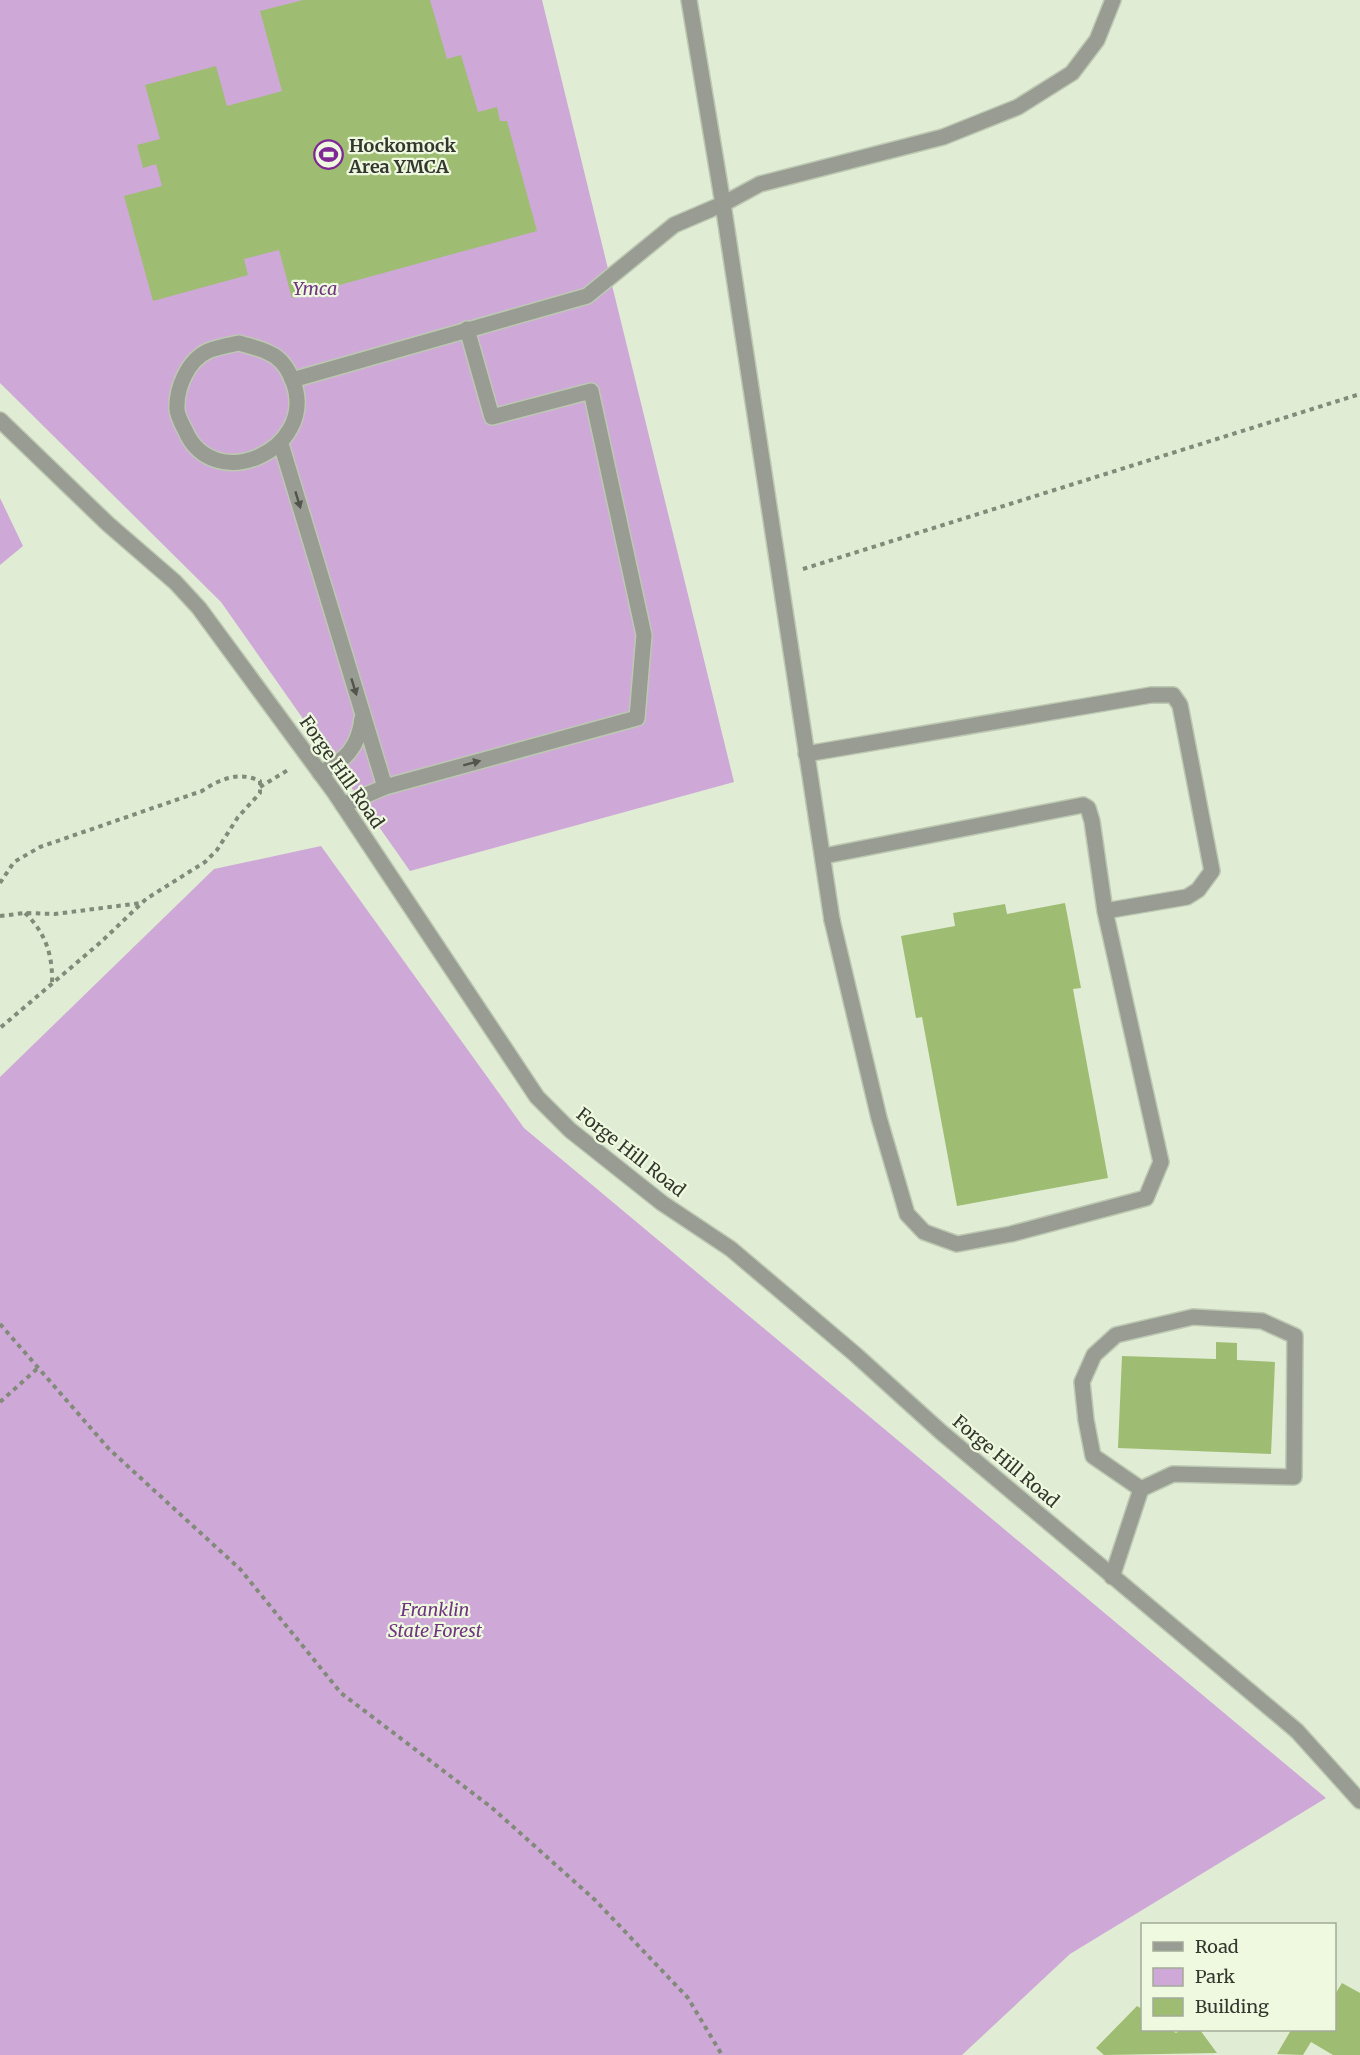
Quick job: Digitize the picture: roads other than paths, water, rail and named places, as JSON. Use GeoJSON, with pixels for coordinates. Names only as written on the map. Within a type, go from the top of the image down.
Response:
{"type":"FeatureCollection","features":[{"type":"Feature","properties":{"kind":"street"},"geometry":{"type":"LineString","coordinates":[[689,0],[723,204],[832,920],[879,1118],[908,1214],[924,1232],[957,1244],[1011,1234],[1146,1198],[1161,1162],[1105,910],[1092,821],[1088,808],[1083,805],[824,856]]}},
{"type":"Feature","properties":{"kind":"street"},"geometry":{"type":"LineString","coordinates":[[292,380],[587,296],[674,225],[723,204],[760,184],[943,137],[1018,107],[1072,73],[1097,40],[1113,0]]}},
{"type":"Feature","properties":{"kind":"street"},"geometry":{"type":"LineString","coordinates":[[343,805],[385,787],[637,718],[644,635],[591,391],[492,417],[467,329]]}},
{"type":"Feature","properties":{"kind":"street"},"geometry":{"type":"LineString","coordinates":[[239,343],[271,353],[289,369],[299,399],[296,414],[281,444],[251,462],[217,461],[190,441],[176,410],[182,376],[206,351],[239,343]]}},
{"type":"Feature","properties":{"kind":"street","name":"Forge Hill Road"},"geometry":{"type":"LineString","coordinates":[[0,420],[199,608],[343,805],[537,1097],[570,1130],[662,1203],[731,1249],[1112,1577],[1297,1731],[1360,1801]]}},
{"type":"Feature","properties":{"kind":"street"},"geometry":{"type":"LineString","coordinates":[[281,444],[385,787]]}},
{"type":"Feature","properties":{"kind":"street"},"geometry":{"type":"LineString","coordinates":[[806,754],[1150,695],[1173,695],[1180,705],[1212,871],[1198,890],[1186,897],[1105,910]]}},
{"type":"Feature","properties":{"kind":"street"},"geometry":{"type":"LineString","coordinates":[[320,773],[342,762],[354,749],[363,715]]}},
{"type":"Feature","properties":{"kind":"street"},"geometry":{"type":"LineString","coordinates":[[1112,1577],[1141,1489],[1173,1474],[1294,1477],[1295,1336],[1262,1321],[1193,1317],[1116,1335],[1094,1355],[1082,1382],[1093,1456],[1141,1489]]}},
{"type":"Feature","properties":{"kind":"place","name":"Hockomock Area YMCA"},"geometry":{"type":"Point","coordinates":[328,155]}},
{"type":"Feature","properties":{"kind":"park label","name":"Ymca"},"geometry":{"type":"Point","coordinates":[315,288]}},
{"type":"Feature","properties":{"kind":"park label","name":"Franklin State Forest"},"geometry":{"type":"Point","coordinates":[435,1619]}}]}
